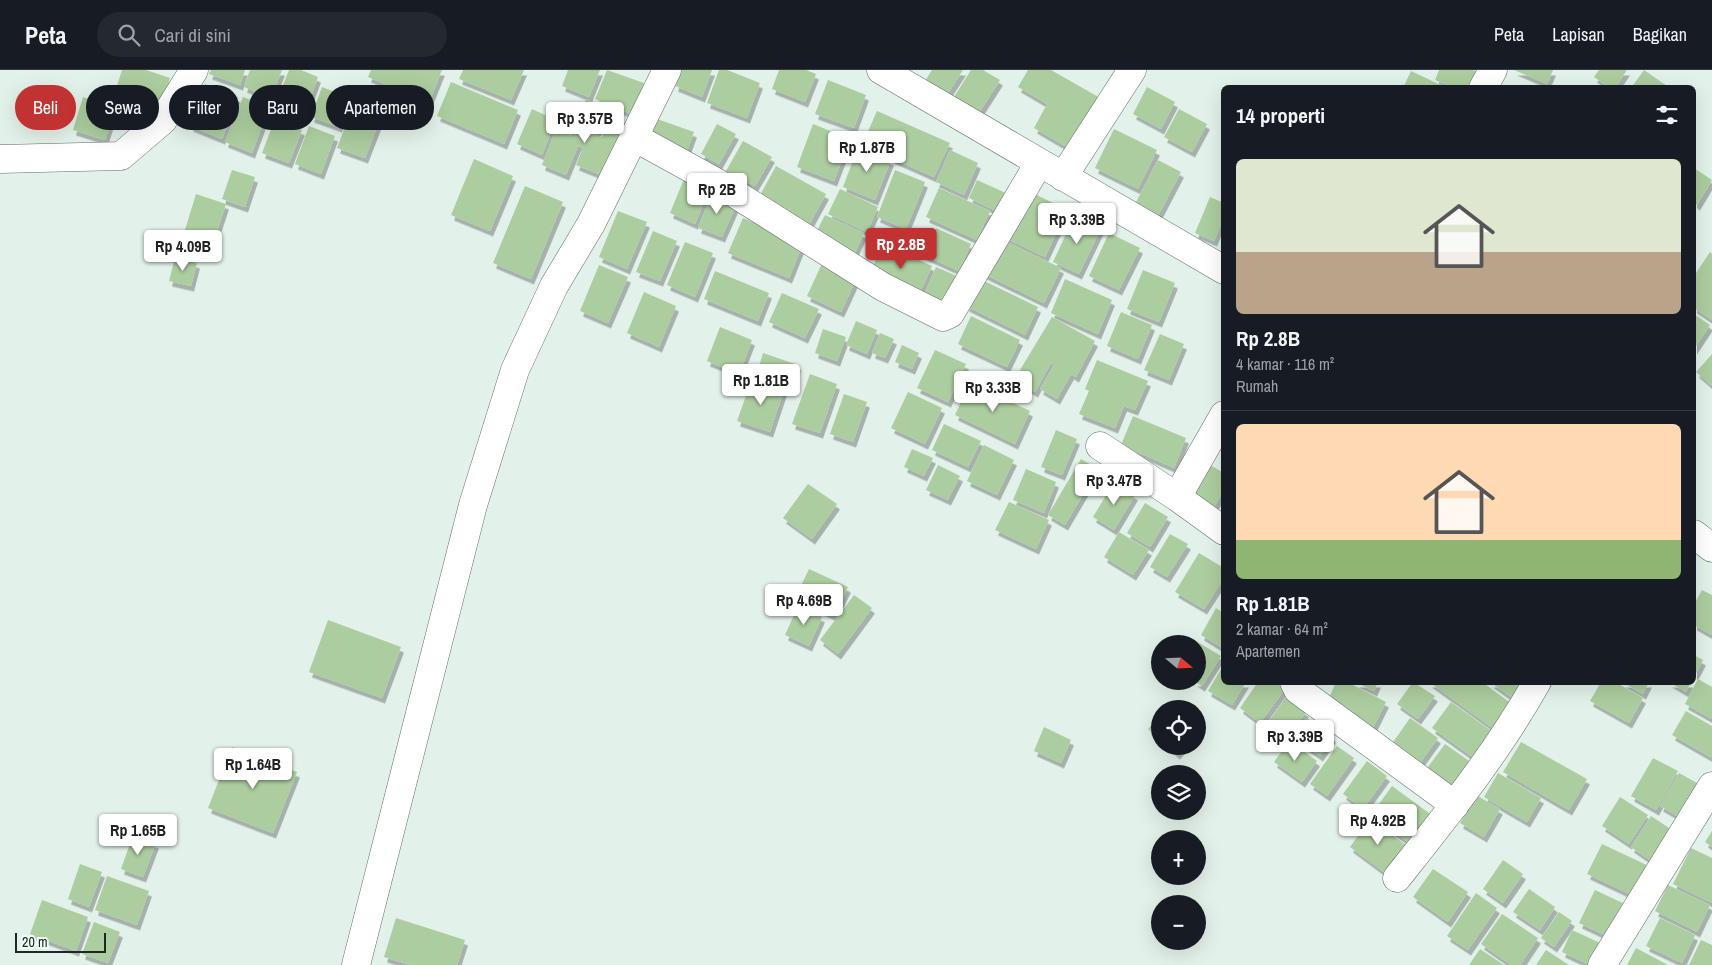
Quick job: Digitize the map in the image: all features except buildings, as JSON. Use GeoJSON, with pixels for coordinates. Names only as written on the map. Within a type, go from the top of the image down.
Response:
{"type":"FeatureCollection","features":[{"type":"Feature","properties":{"kind":"street"},"geometry":{"type":"LineString","coordinates":[[0,159],[121,156],[163,120],[194,70]]}},
{"type":"Feature","properties":{"kind":"street"},"geometry":{"type":"LineString","coordinates":[[356,965],[473,505],[514,370],[554,286],[591,224],[667,70]]}},
{"type":"Feature","properties":{"kind":"street"},"geometry":{"type":"LineString","coordinates":[[881,70],[1221,268]]}},
{"type":"Feature","properties":{"kind":"street"},"geometry":{"type":"LineString","coordinates":[[1063,177],[1132,70]]}},
{"type":"Feature","properties":{"kind":"street"},"geometry":{"type":"LineString","coordinates":[[1484,85],[1492,70]]}},
{"type":"Feature","properties":{"kind":"street"},"geometry":{"type":"LineString","coordinates":[[634,137],[721,185],[884,286],[943,317],[950,314],[1039,163]]}},
{"type":"Feature","properties":{"kind":"street"},"geometry":{"type":"LineString","coordinates":[[1177,497],[1221,420]]}},
{"type":"Feature","properties":{"kind":"street"},"geometry":{"type":"LineString","coordinates":[[1100,446],[1221,529]]}},
{"type":"Feature","properties":{"kind":"street"},"geometry":{"type":"LineString","coordinates":[[1696,536],[1712,548]]}},
{"type":"Feature","properties":{"kind":"street"},"geometry":{"type":"LineString","coordinates":[[1296,685],[1298,690],[1455,805]]}},
{"type":"Feature","properties":{"kind":"street"},"geometry":{"type":"LineString","coordinates":[[1397,878],[1455,805],[1510,730],[1535,685]]}},
{"type":"Feature","properties":{"kind":"street"},"geometry":{"type":"LineString","coordinates":[[1602,965],[1712,786]]}}]}
